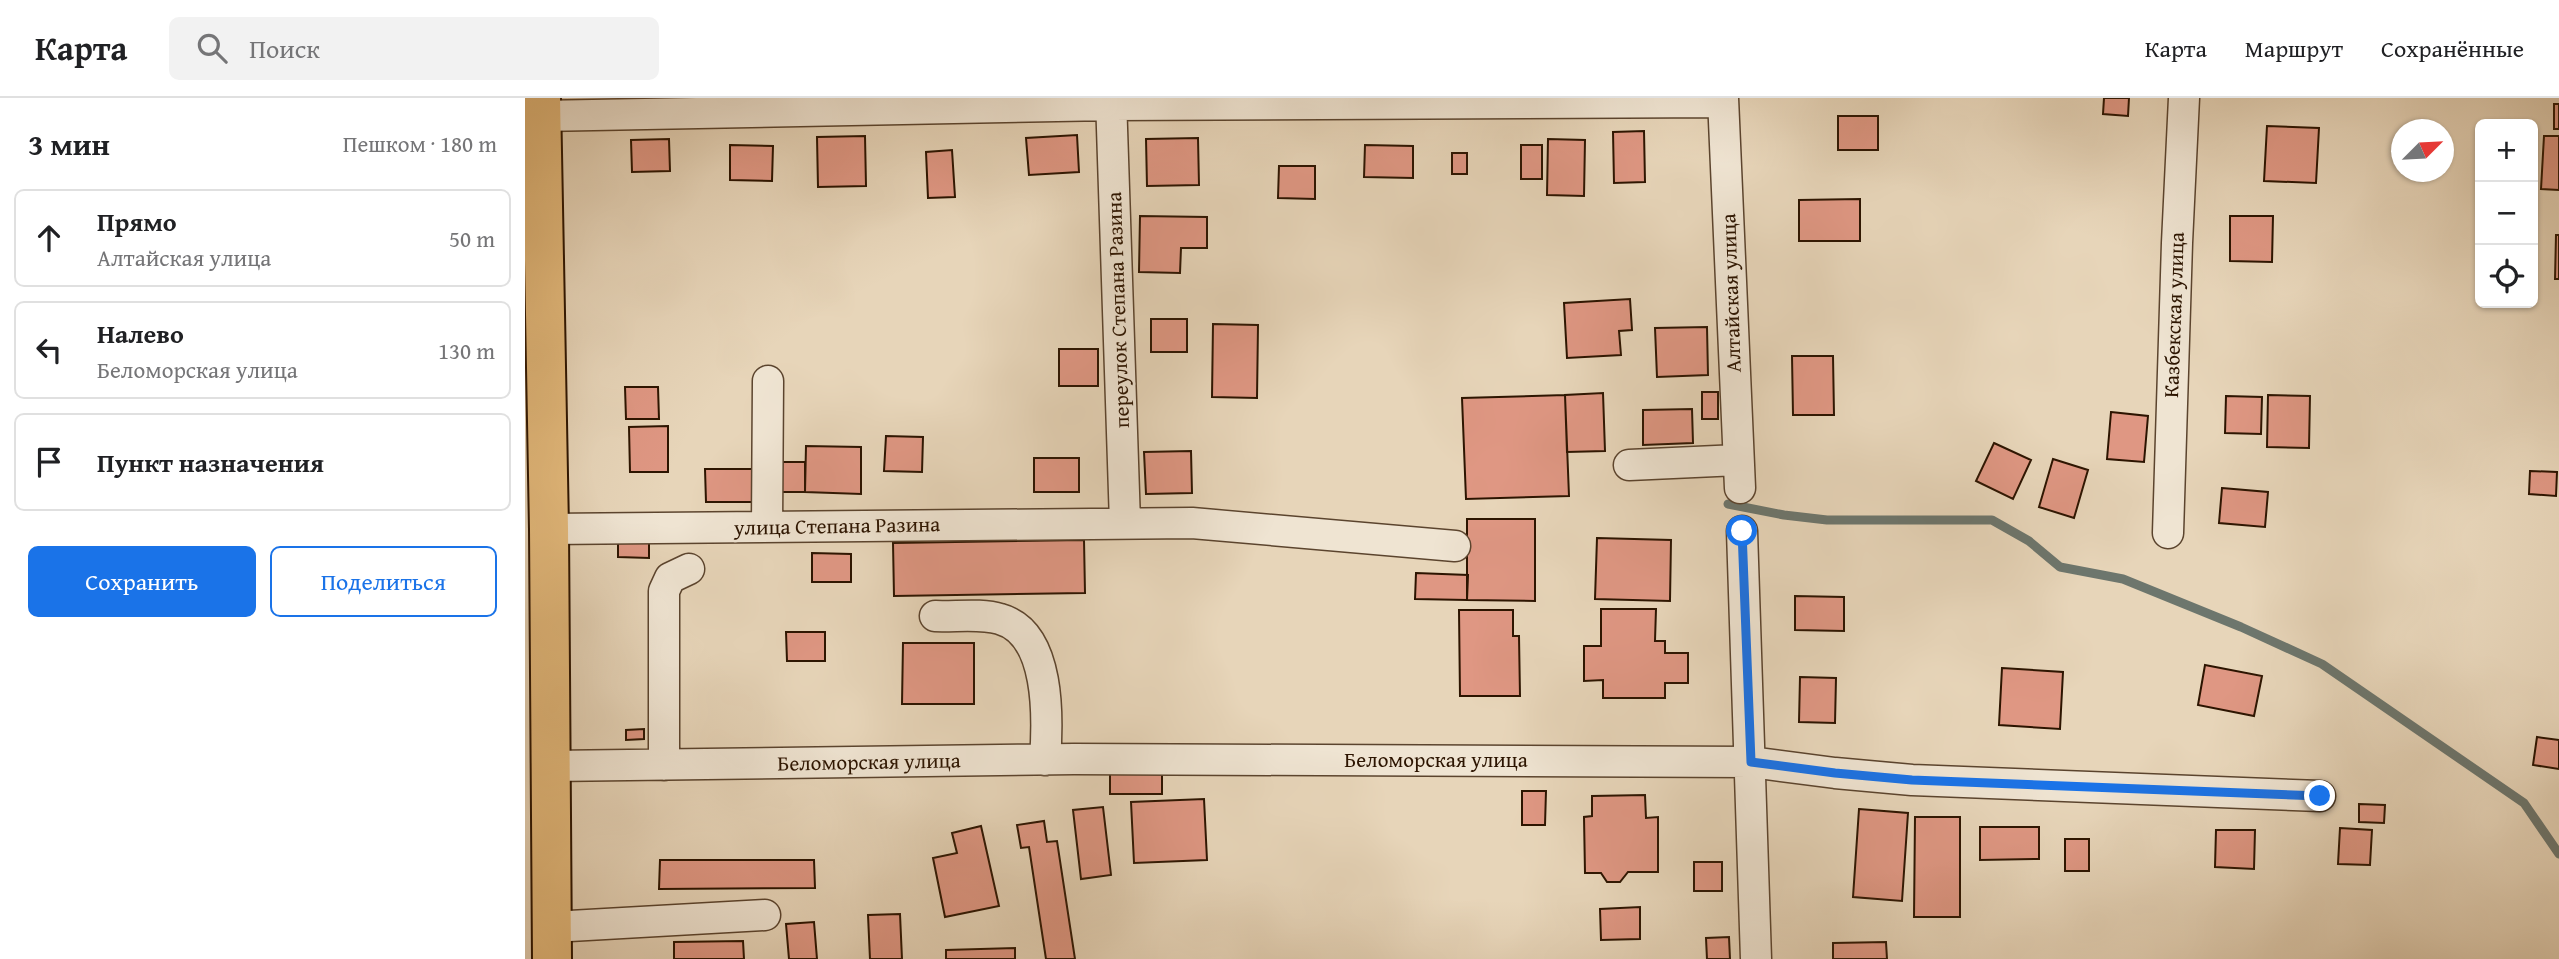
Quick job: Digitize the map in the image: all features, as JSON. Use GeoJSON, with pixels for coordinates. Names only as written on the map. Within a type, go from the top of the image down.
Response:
{"type":"FeatureCollection","features":[{"type":"Feature","properties":{"kind":"highway"},"geometry":{"type":"LineString","coordinates":[[541,107],[549,529],[552,943]]}},
{"type":"Feature","properties":{"kind":"street","name":"Казбекская улица"},"geometry":{"type":"LineString","coordinates":[[2168,533],[2184,98]]}},
{"type":"Feature","properties":{"kind":"street"},"geometry":{"type":"LineString","coordinates":[[541,107],[1723,100]]}},
{"type":"Feature","properties":{"kind":"street","name":"Алтайская улица"},"geometry":{"type":"LineString","coordinates":[[1629,465],[1739,474],[1723,100]]}},
{"type":"Feature","properties":{"kind":"street","name":"переулок Степана Разина"},"geometry":{"type":"LineString","coordinates":[[1111,102],[1125,523]]}},
{"type":"Feature","properties":{"kind":"street"},"geometry":{"type":"LineString","coordinates":[[767,527],[768,381]]}},
{"type":"Feature","properties":{"kind":"street","name":"улица Степана Разина"},"geometry":{"type":"LineString","coordinates":[[549,529],[1192,523],[1455,546]]}},
{"type":"Feature","properties":{"kind":"street"},"geometry":{"type":"LineString","coordinates":[[1742,531],[1756,959]]}},
{"type":"Feature","properties":{"kind":"street"},"geometry":{"type":"LineString","coordinates":[[663,765],[664,592],[670,578],[688,569]]}},
{"type":"Feature","properties":{"kind":"street"},"geometry":{"type":"LineString","coordinates":[[935,616],[998,618],[1013,624],[1027,637],[1035,652],[1043,681],[1047,733],[1045,760]]}},
{"type":"Feature","properties":{"kind":"street","name":"Беломорская улица"},"geometry":{"type":"LineString","coordinates":[[551,766],[1045,760],[1751,762],[1912,780],[2320,796]]}},
{"type":"Feature","properties":{"kind":"street"},"geometry":{"type":"LineString","coordinates":[[552,943],[765,915]]}},
{"type":"Feature","properties":{"kind":"building"},"geometry":{"type":"Polygon","coordinates":[[[2104,98],[2129,98],[2128,116],[2103,114],[2104,98]]]}},
{"type":"Feature","properties":{"kind":"building"},"geometry":{"type":"Polygon","coordinates":[[[2554,104],[2559,104],[2559,129],[2554,129],[2554,104]]]}},
{"type":"Feature","properties":{"kind":"building"},"geometry":{"type":"Polygon","coordinates":[[[1838,116],[1878,116],[1878,150],[1838,150],[1838,116]]]}},
{"type":"Feature","properties":{"kind":"building"},"geometry":{"type":"Polygon","coordinates":[[[2267,126],[2319,128],[2316,183],[2264,181],[2267,126]]]}},
{"type":"Feature","properties":{"kind":"building"},"geometry":{"type":"Polygon","coordinates":[[[1644,131],[1645,182],[1614,183],[1613,132],[1644,131]]]}},
{"type":"Feature","properties":{"kind":"building"},"geometry":{"type":"Polygon","coordinates":[[[1077,135],[1079,172],[1029,175],[1026,138],[1077,135]]]}},
{"type":"Feature","properties":{"kind":"building"},"geometry":{"type":"Polygon","coordinates":[[[865,136],[866,186],[818,187],[817,137],[865,136]]]}},
{"type":"Feature","properties":{"kind":"building"},"geometry":{"type":"Polygon","coordinates":[[[2544,136],[2559,136],[2559,190],[2541,189],[2544,136]]]}},
{"type":"Feature","properties":{"kind":"building"},"geometry":{"type":"Polygon","coordinates":[[[1198,138],[1199,185],[1147,186],[1146,139],[1198,138]]]}},
{"type":"Feature","properties":{"kind":"building"},"geometry":{"type":"Polygon","coordinates":[[[669,139],[670,171],[632,172],[631,140],[669,139]]]}},
{"type":"Feature","properties":{"kind":"building"},"geometry":{"type":"Polygon","coordinates":[[[1548,139],[1585,140],[1584,196],[1547,195],[1548,139]]]}},
{"type":"Feature","properties":{"kind":"building"},"geometry":{"type":"Polygon","coordinates":[[[730,145],[773,146],[772,181],[730,180],[730,145]]]}},
{"type":"Feature","properties":{"kind":"building"},"geometry":{"type":"Polygon","coordinates":[[[1365,145],[1413,146],[1413,178],[1364,177],[1365,145]]]}},
{"type":"Feature","properties":{"kind":"building"},"geometry":{"type":"Polygon","coordinates":[[[1521,145],[1542,145],[1542,179],[1521,179],[1521,145]]]}},
{"type":"Feature","properties":{"kind":"building"},"geometry":{"type":"Polygon","coordinates":[[[952,150],[955,197],[928,198],[926,152],[952,150]]]}},
{"type":"Feature","properties":{"kind":"building"},"geometry":{"type":"Polygon","coordinates":[[[1452,153],[1467,153],[1467,174],[1452,174],[1452,153]]]}},
{"type":"Feature","properties":{"kind":"building"},"geometry":{"type":"Polygon","coordinates":[[[1279,166],[1315,166],[1315,199],[1278,198],[1279,166]]]}},
{"type":"Feature","properties":{"kind":"building"},"geometry":{"type":"Polygon","coordinates":[[[1860,199],[1860,241],[1799,241],[1799,200],[1860,199]]]}},
{"type":"Feature","properties":{"kind":"building"},"geometry":{"type":"Polygon","coordinates":[[[1140,216],[1207,217],[1207,248],[1181,248],[1180,273],[1139,272],[1140,216]]]}},
{"type":"Feature","properties":{"kind":"building"},"geometry":{"type":"Polygon","coordinates":[[[2230,216],[2273,216],[2272,262],[2230,261],[2230,216]]]}},
{"type":"Feature","properties":{"kind":"building"},"geometry":{"type":"Polygon","coordinates":[[[2556,235],[2559,235],[2559,279],[2555,279],[2556,235]]]}},
{"type":"Feature","properties":{"kind":"building"},"geometry":{"type":"Polygon","coordinates":[[[1630,299],[1632,330],[1619,331],[1621,355],[1567,358],[1564,303],[1630,299]]]}},
{"type":"Feature","properties":{"kind":"building"},"geometry":{"type":"Polygon","coordinates":[[[1151,319],[1187,319],[1187,352],[1151,352],[1151,319]]]}},
{"type":"Feature","properties":{"kind":"building"},"geometry":{"type":"Polygon","coordinates":[[[1213,324],[1258,325],[1257,398],[1212,397],[1213,324]]]}},
{"type":"Feature","properties":{"kind":"building"},"geometry":{"type":"Polygon","coordinates":[[[1707,327],[1708,375],[1657,377],[1655,328],[1707,327]]]}},
{"type":"Feature","properties":{"kind":"building"},"geometry":{"type":"Polygon","coordinates":[[[1059,349],[1098,349],[1098,386],[1059,386],[1059,349]]]}},
{"type":"Feature","properties":{"kind":"building"},"geometry":{"type":"Polygon","coordinates":[[[1792,356],[1833,356],[1834,415],[1793,415],[1792,356]]]}},
{"type":"Feature","properties":{"kind":"building"},"geometry":{"type":"Polygon","coordinates":[[[625,387],[658,387],[659,419],[626,419],[625,387]]]}},
{"type":"Feature","properties":{"kind":"building"},"geometry":{"type":"Polygon","coordinates":[[[1702,392],[1718,392],[1718,419],[1702,419],[1702,392]]]}},
{"type":"Feature","properties":{"kind":"building"},"geometry":{"type":"Polygon","coordinates":[[[1603,393],[1605,451],[1567,452],[1565,395],[1603,393]]]}},
{"type":"Feature","properties":{"kind":"building"},"geometry":{"type":"Polygon","coordinates":[[[1565,395],[1569,496],[1466,499],[1462,398],[1565,395]]]}},
{"type":"Feature","properties":{"kind":"building"},"geometry":{"type":"Polygon","coordinates":[[[2268,395],[2310,396],[2309,448],[2267,447],[2268,395]]]}},
{"type":"Feature","properties":{"kind":"building"},"geometry":{"type":"Polygon","coordinates":[[[2226,396],[2262,397],[2261,434],[2225,433],[2226,396]]]}},
{"type":"Feature","properties":{"kind":"building"},"geometry":{"type":"Polygon","coordinates":[[[1692,409],[1693,443],[1643,445],[1643,410],[1692,409]]]}},
{"type":"Feature","properties":{"kind":"building"},"geometry":{"type":"Polygon","coordinates":[[[2111,412],[2148,416],[2144,462],[2107,459],[2111,412]]]}},
{"type":"Feature","properties":{"kind":"building"},"geometry":{"type":"Polygon","coordinates":[[[668,426],[668,472],[630,472],[629,427],[668,426]]]}},
{"type":"Feature","properties":{"kind":"building"},"geometry":{"type":"Polygon","coordinates":[[[886,436],[923,437],[922,472],[884,471],[886,436]]]}},
{"type":"Feature","properties":{"kind":"building"},"geometry":{"type":"Polygon","coordinates":[[[1994,443],[2031,460],[2013,499],[1976,481],[1994,443]]]}},
{"type":"Feature","properties":{"kind":"building"},"geometry":{"type":"Polygon","coordinates":[[[806,446],[861,447],[861,494],[805,492],[806,446]]]}},
{"type":"Feature","properties":{"kind":"building"},"geometry":{"type":"Polygon","coordinates":[[[1191,451],[1192,493],[1146,494],[1144,452],[1191,451]]]}},
{"type":"Feature","properties":{"kind":"building"},"geometry":{"type":"Polygon","coordinates":[[[1034,458],[1079,458],[1079,492],[1034,492],[1034,458]]]}},
{"type":"Feature","properties":{"kind":"building"},"geometry":{"type":"Polygon","coordinates":[[[2053,459],[2088,470],[2074,518],[2039,507],[2053,459]]]}},
{"type":"Feature","properties":{"kind":"building"},"geometry":{"type":"Polygon","coordinates":[[[782,462],[805,462],[805,492],[782,492],[782,462]]]}},
{"type":"Feature","properties":{"kind":"building"},"geometry":{"type":"Polygon","coordinates":[[[705,469],[753,469],[753,502],[706,502],[705,469]]]}},
{"type":"Feature","properties":{"kind":"building"},"geometry":{"type":"Polygon","coordinates":[[[2530,471],[2557,472],[2556,496],[2529,494],[2530,471]]]}},
{"type":"Feature","properties":{"kind":"building"},"geometry":{"type":"Polygon","coordinates":[[[2222,488],[2268,492],[2265,527],[2219,523],[2222,488]]]}},
{"type":"Feature","properties":{"kind":"building"},"geometry":{"type":"Polygon","coordinates":[[[1467,519],[1535,519],[1535,601],[1467,600],[1467,519]]]}},
{"type":"Feature","properties":{"kind":"building"},"geometry":{"type":"Polygon","coordinates":[[[1597,538],[1671,540],[1670,601],[1595,599],[1597,538]]]}},
{"type":"Feature","properties":{"kind":"building"},"geometry":{"type":"Polygon","coordinates":[[[1084,540],[1085,593],[894,596],[893,543],[1084,540]]]}},
{"type":"Feature","properties":{"kind":"building"},"geometry":{"type":"Polygon","coordinates":[[[618,541],[649,541],[649,558],[618,557],[618,541]]]}},
{"type":"Feature","properties":{"kind":"building"},"geometry":{"type":"Polygon","coordinates":[[[812,553],[851,554],[851,582],[812,582],[812,553]]]}},
{"type":"Feature","properties":{"kind":"building"},"geometry":{"type":"Polygon","coordinates":[[[1416,573],[1468,575],[1467,600],[1415,599],[1416,573]]]}},
{"type":"Feature","properties":{"kind":"building"},"geometry":{"type":"Polygon","coordinates":[[[1795,596],[1844,597],[1844,631],[1795,630],[1795,596]]]}},
{"type":"Feature","properties":{"kind":"building"},"geometry":{"type":"Polygon","coordinates":[[[1601,609],[1656,609],[1655,641],[1665,641],[1665,653],[1688,653],[1688,683],[1665,683],[1665,698],[1603,698],[1603,680],[1584,681],[1584,646],[1601,646],[1601,609]]]}},
{"type":"Feature","properties":{"kind":"building"},"geometry":{"type":"Polygon","coordinates":[[[1459,610],[1513,610],[1513,636],[1519,636],[1520,696],[1460,696],[1459,610]]]}},
{"type":"Feature","properties":{"kind":"building"},"geometry":{"type":"Polygon","coordinates":[[[786,632],[825,632],[825,661],[787,661],[786,632]]]}},
{"type":"Feature","properties":{"kind":"building"},"geometry":{"type":"Polygon","coordinates":[[[903,643],[974,643],[974,704],[902,704],[903,643]]]}},
{"type":"Feature","properties":{"kind":"building"},"geometry":{"type":"Polygon","coordinates":[[[2205,665],[2262,676],[2254,716],[2198,705],[2205,665]]]}},
{"type":"Feature","properties":{"kind":"building"},"geometry":{"type":"Polygon","coordinates":[[[2002,668],[2063,672],[2060,729],[1999,725],[2002,668]]]}},
{"type":"Feature","properties":{"kind":"building"},"geometry":{"type":"Polygon","coordinates":[[[1800,677],[1836,678],[1835,723],[1799,722],[1800,677]]]}},
{"type":"Feature","properties":{"kind":"building"},"geometry":{"type":"Polygon","coordinates":[[[644,729],[644,739],[626,740],[626,730],[644,729]]]}},
{"type":"Feature","properties":{"kind":"building"},"geometry":{"type":"Polygon","coordinates":[[[2537,737],[2559,740],[2559,769],[2533,765],[2537,737]]]}},
{"type":"Feature","properties":{"kind":"building"},"geometry":{"type":"Polygon","coordinates":[[[1110,774],[1162,774],[1162,794],[1110,794],[1110,774]]]}},
{"type":"Feature","properties":{"kind":"building"},"geometry":{"type":"Polygon","coordinates":[[[1522,791],[1546,791],[1545,825],[1522,825],[1522,791]]]}},
{"type":"Feature","properties":{"kind":"building"},"geometry":{"type":"Polygon","coordinates":[[[1645,795],[1646,818],[1658,817],[1658,872],[1628,872],[1620,882],[1607,882],[1601,873],[1585,873],[1584,817],[1592,816],[1592,796],[1645,795]]]}},
{"type":"Feature","properties":{"kind":"building"},"geometry":{"type":"Polygon","coordinates":[[[1204,799],[1207,860],[1134,863],[1131,802],[1204,799]]]}},
{"type":"Feature","properties":{"kind":"building"},"geometry":{"type":"Polygon","coordinates":[[[2359,804],[2385,805],[2384,823],[2359,822],[2359,804]]]}},
{"type":"Feature","properties":{"kind":"building"},"geometry":{"type":"Polygon","coordinates":[[[1103,807],[1111,875],[1081,879],[1073,810],[1103,807]]]}},
{"type":"Feature","properties":{"kind":"building"},"geometry":{"type":"Polygon","coordinates":[[[1859,809],[1908,813],[1902,901],[1853,897],[1859,809]]]}},
{"type":"Feature","properties":{"kind":"building"},"geometry":{"type":"Polygon","coordinates":[[[1915,817],[1960,817],[1960,917],[1914,917],[1915,817]]]}},
{"type":"Feature","properties":{"kind":"building"},"geometry":{"type":"Polygon","coordinates":[[[1044,821],[1047,842],[1057,841],[1075,959],[1046,959],[1029,847],[1021,848],[1017,825],[1044,821]]]}},
{"type":"Feature","properties":{"kind":"building"},"geometry":{"type":"Polygon","coordinates":[[[981,826],[999,906],[945,917],[933,858],[957,853],[952,833],[981,826]]]}},
{"type":"Feature","properties":{"kind":"building"},"geometry":{"type":"Polygon","coordinates":[[[1980,827],[2039,827],[2039,859],[1980,860],[1980,827]]]}},
{"type":"Feature","properties":{"kind":"building"},"geometry":{"type":"Polygon","coordinates":[[[2340,828],[2372,830],[2370,865],[2338,864],[2340,828]]]}},
{"type":"Feature","properties":{"kind":"building"},"geometry":{"type":"Polygon","coordinates":[[[2216,830],[2255,830],[2254,869],[2215,867],[2216,830]]]}},
{"type":"Feature","properties":{"kind":"building"},"geometry":{"type":"Polygon","coordinates":[[[2065,839],[2089,839],[2089,871],[2065,871],[2065,839]]]}},
{"type":"Feature","properties":{"kind":"building"},"geometry":{"type":"Polygon","coordinates":[[[660,860],[814,860],[815,888],[659,889],[660,860]]]}},
{"type":"Feature","properties":{"kind":"building"},"geometry":{"type":"Polygon","coordinates":[[[1694,862],[1722,862],[1722,891],[1694,891],[1694,862]]]}},
{"type":"Feature","properties":{"kind":"building"},"geometry":{"type":"Polygon","coordinates":[[[1640,907],[1640,939],[1601,940],[1600,909],[1640,907]]]}},
{"type":"Feature","properties":{"kind":"building"},"geometry":{"type":"Polygon","coordinates":[[[900,914],[902,959],[870,959],[868,915],[900,914]]]}},
{"type":"Feature","properties":{"kind":"building"},"geometry":{"type":"Polygon","coordinates":[[[814,922],[817,959],[789,959],[786,924],[814,922]]]}},
{"type":"Feature","properties":{"kind":"building"},"geometry":{"type":"Polygon","coordinates":[[[1729,937],[1730,959],[1707,959],[1706,938],[1729,937]]]}},
{"type":"Feature","properties":{"kind":"building"},"geometry":{"type":"Polygon","coordinates":[[[743,941],[744,959],[674,959],[674,942],[743,941]]]}},
{"type":"Feature","properties":{"kind":"building"},"geometry":{"type":"Polygon","coordinates":[[[1886,942],[1887,959],[1833,959],[1833,943],[1886,942]]]}},
{"type":"Feature","properties":{"kind":"building"},"geometry":{"type":"Polygon","coordinates":[[[1015,948],[1015,959],[946,959],[946,950],[1015,948]]]}},
{"type":"Feature","properties":{"kind":"waterway"},"geometry":{"type":"LineString","coordinates":[[1728,504],[1827,520],[1992,520],[2029,541],[2060,567],[2123,579],[2241,627],[2322,664],[2524,803],[2559,854]]}},
{"type":"Feature","properties":{"kind":"route"},"geometry":{"type":"LineString","coordinates":[[1742,531],[1751,762],[1912,780],[2320,796]]}}]}
